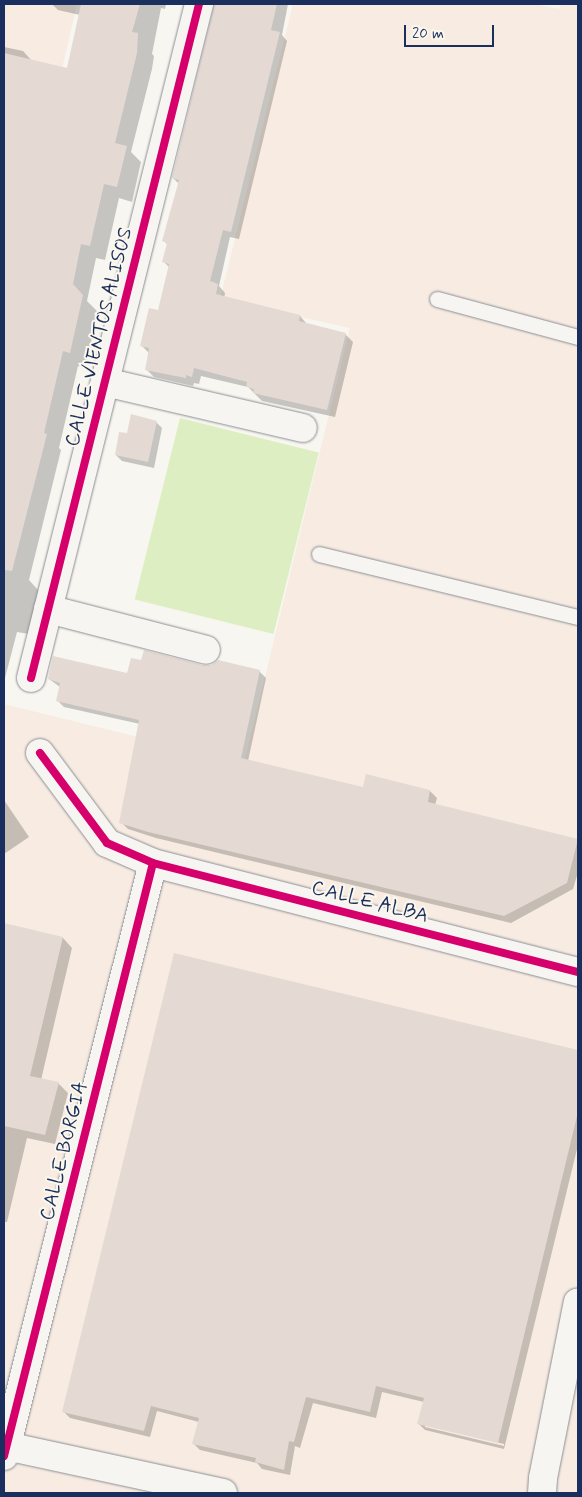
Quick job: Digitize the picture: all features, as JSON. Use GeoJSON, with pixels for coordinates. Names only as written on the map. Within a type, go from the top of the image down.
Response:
{"type":"FeatureCollection","features":[{"type":"Feature","properties":{"kind":"street","name":"CALLE VIENTOS ALISOS"},"geometry":{"type":"LineString","coordinates":[[31,678],[199,4]]}},
{"type":"Feature","properties":{"kind":"street"},"geometry":{"type":"LineString","coordinates":[[105,382],[303,428]]}},
{"type":"Feature","properties":{"kind":"street"},"geometry":{"type":"LineString","coordinates":[[48,609],[206,650]]}},
{"type":"Feature","properties":{"kind":"street","name":"CALLE ALBA"},"geometry":{"type":"LineString","coordinates":[[40,753],[107,843],[153,863],[578,972]]}},
{"type":"Feature","properties":{"kind":"street","name":"CALLE BORGIA"},"geometry":{"type":"LineString","coordinates":[[5,1451],[153,863]]}},
{"type":"Feature","properties":{"kind":"street"},"geometry":{"type":"LineString","coordinates":[[542,1493],[543,1478],[578,1302]]}},
{"type":"Feature","properties":{"kind":"street"},"geometry":{"type":"LineString","coordinates":[[5,1451],[224,1493]]}},
{"type":"Feature","properties":{"kind":"lane"},"geometry":{"type":"LineString","coordinates":[[437,299],[578,337]]}},
{"type":"Feature","properties":{"kind":"lane"},"geometry":{"type":"LineString","coordinates":[[320,554],[578,617]]}},
{"type":"Feature","properties":{"kind":"shaded area"},"geometry":{"type":"Polygon","coordinates":[[[4,4],[77,4],[4,321],[4,4]]]}},
{"type":"Feature","properties":{"kind":"shaded area"},"geometry":{"type":"Polygon","coordinates":[[[293,4],[535,4],[559,9],[561,4],[578,4],[578,1493],[4,1493],[4,704],[244,763],[350,328],[220,299],[293,4]]]}},
{"type":"Feature","properties":{"kind":"green space"},"geometry":{"type":"Polygon","coordinates":[[[180,418],[319,453],[274,634],[135,599],[180,418]]]}},
{"type":"Feature","properties":{"kind":"building"},"geometry":{"type":"Polygon","coordinates":[[[81,4],[140,4],[132,32],[138,33],[137,53],[115,143],[127,146],[117,187],[104,184],[90,246],[81,244],[73,284],[83,295],[70,353],[63,351],[44,433],[47,434],[12,571],[4,570],[4,53],[67,68],[81,4]]]}},
{"type":"Feature","properties":{"kind":"building"},"geometry":{"type":"Polygon","coordinates":[[[214,4],[277,4],[271,30],[280,32],[231,232],[223,230],[210,281],[218,284],[216,294],[300,315],[299,321],[346,333],[327,410],[253,393],[254,389],[246,387],[247,382],[194,368],[192,377],[186,375],[186,378],[145,370],[149,348],[140,346],[149,308],[158,310],[169,264],[162,262],[167,243],[162,241],[179,180],[172,178],[214,4]]]}},
{"type":"Feature","properties":{"kind":"building"},"geometry":{"type":"Polygon","coordinates":[[[131,414],[157,421],[148,462],[115,455],[119,432],[127,433],[131,414]]]}},
{"type":"Feature","properties":{"kind":"building"},"geometry":{"type":"Polygon","coordinates":[[[144,650],[202,665],[211,665],[218,660],[260,670],[241,758],[363,787],[366,774],[430,790],[428,802],[578,839],[567,883],[504,916],[148,832],[119,823],[139,720],[56,701],[60,683],[48,679],[53,656],[127,673],[131,658],[141,660],[144,650]]]}},
{"type":"Feature","properties":{"kind":"building"},"geometry":{"type":"Polygon","coordinates":[[[4,923],[63,937],[30,1076],[59,1082],[45,1135],[4,1126],[4,923]]]}},
{"type":"Feature","properties":{"kind":"building"},"geometry":{"type":"Polygon","coordinates":[[[174,953],[578,1050],[578,1112],[498,1443],[417,1424],[424,1398],[376,1386],[370,1412],[306,1397],[294,1442],[289,1441],[284,1470],[255,1462],[256,1458],[192,1444],[199,1418],[151,1406],[144,1431],[62,1412],[174,953]]]}},
{"type":"Feature","properties":{"kind":"cycle path"},"geometry":{"type":"LineString","coordinates":[[31,678],[199,4]]}},
{"type":"Feature","properties":{"kind":"cycle path"},"geometry":{"type":"LineString","coordinates":[[40,753],[107,843],[153,863],[578,972]]}},
{"type":"Feature","properties":{"kind":"cycle path"},"geometry":{"type":"LineString","coordinates":[[4,1456],[153,863]]}}]}
